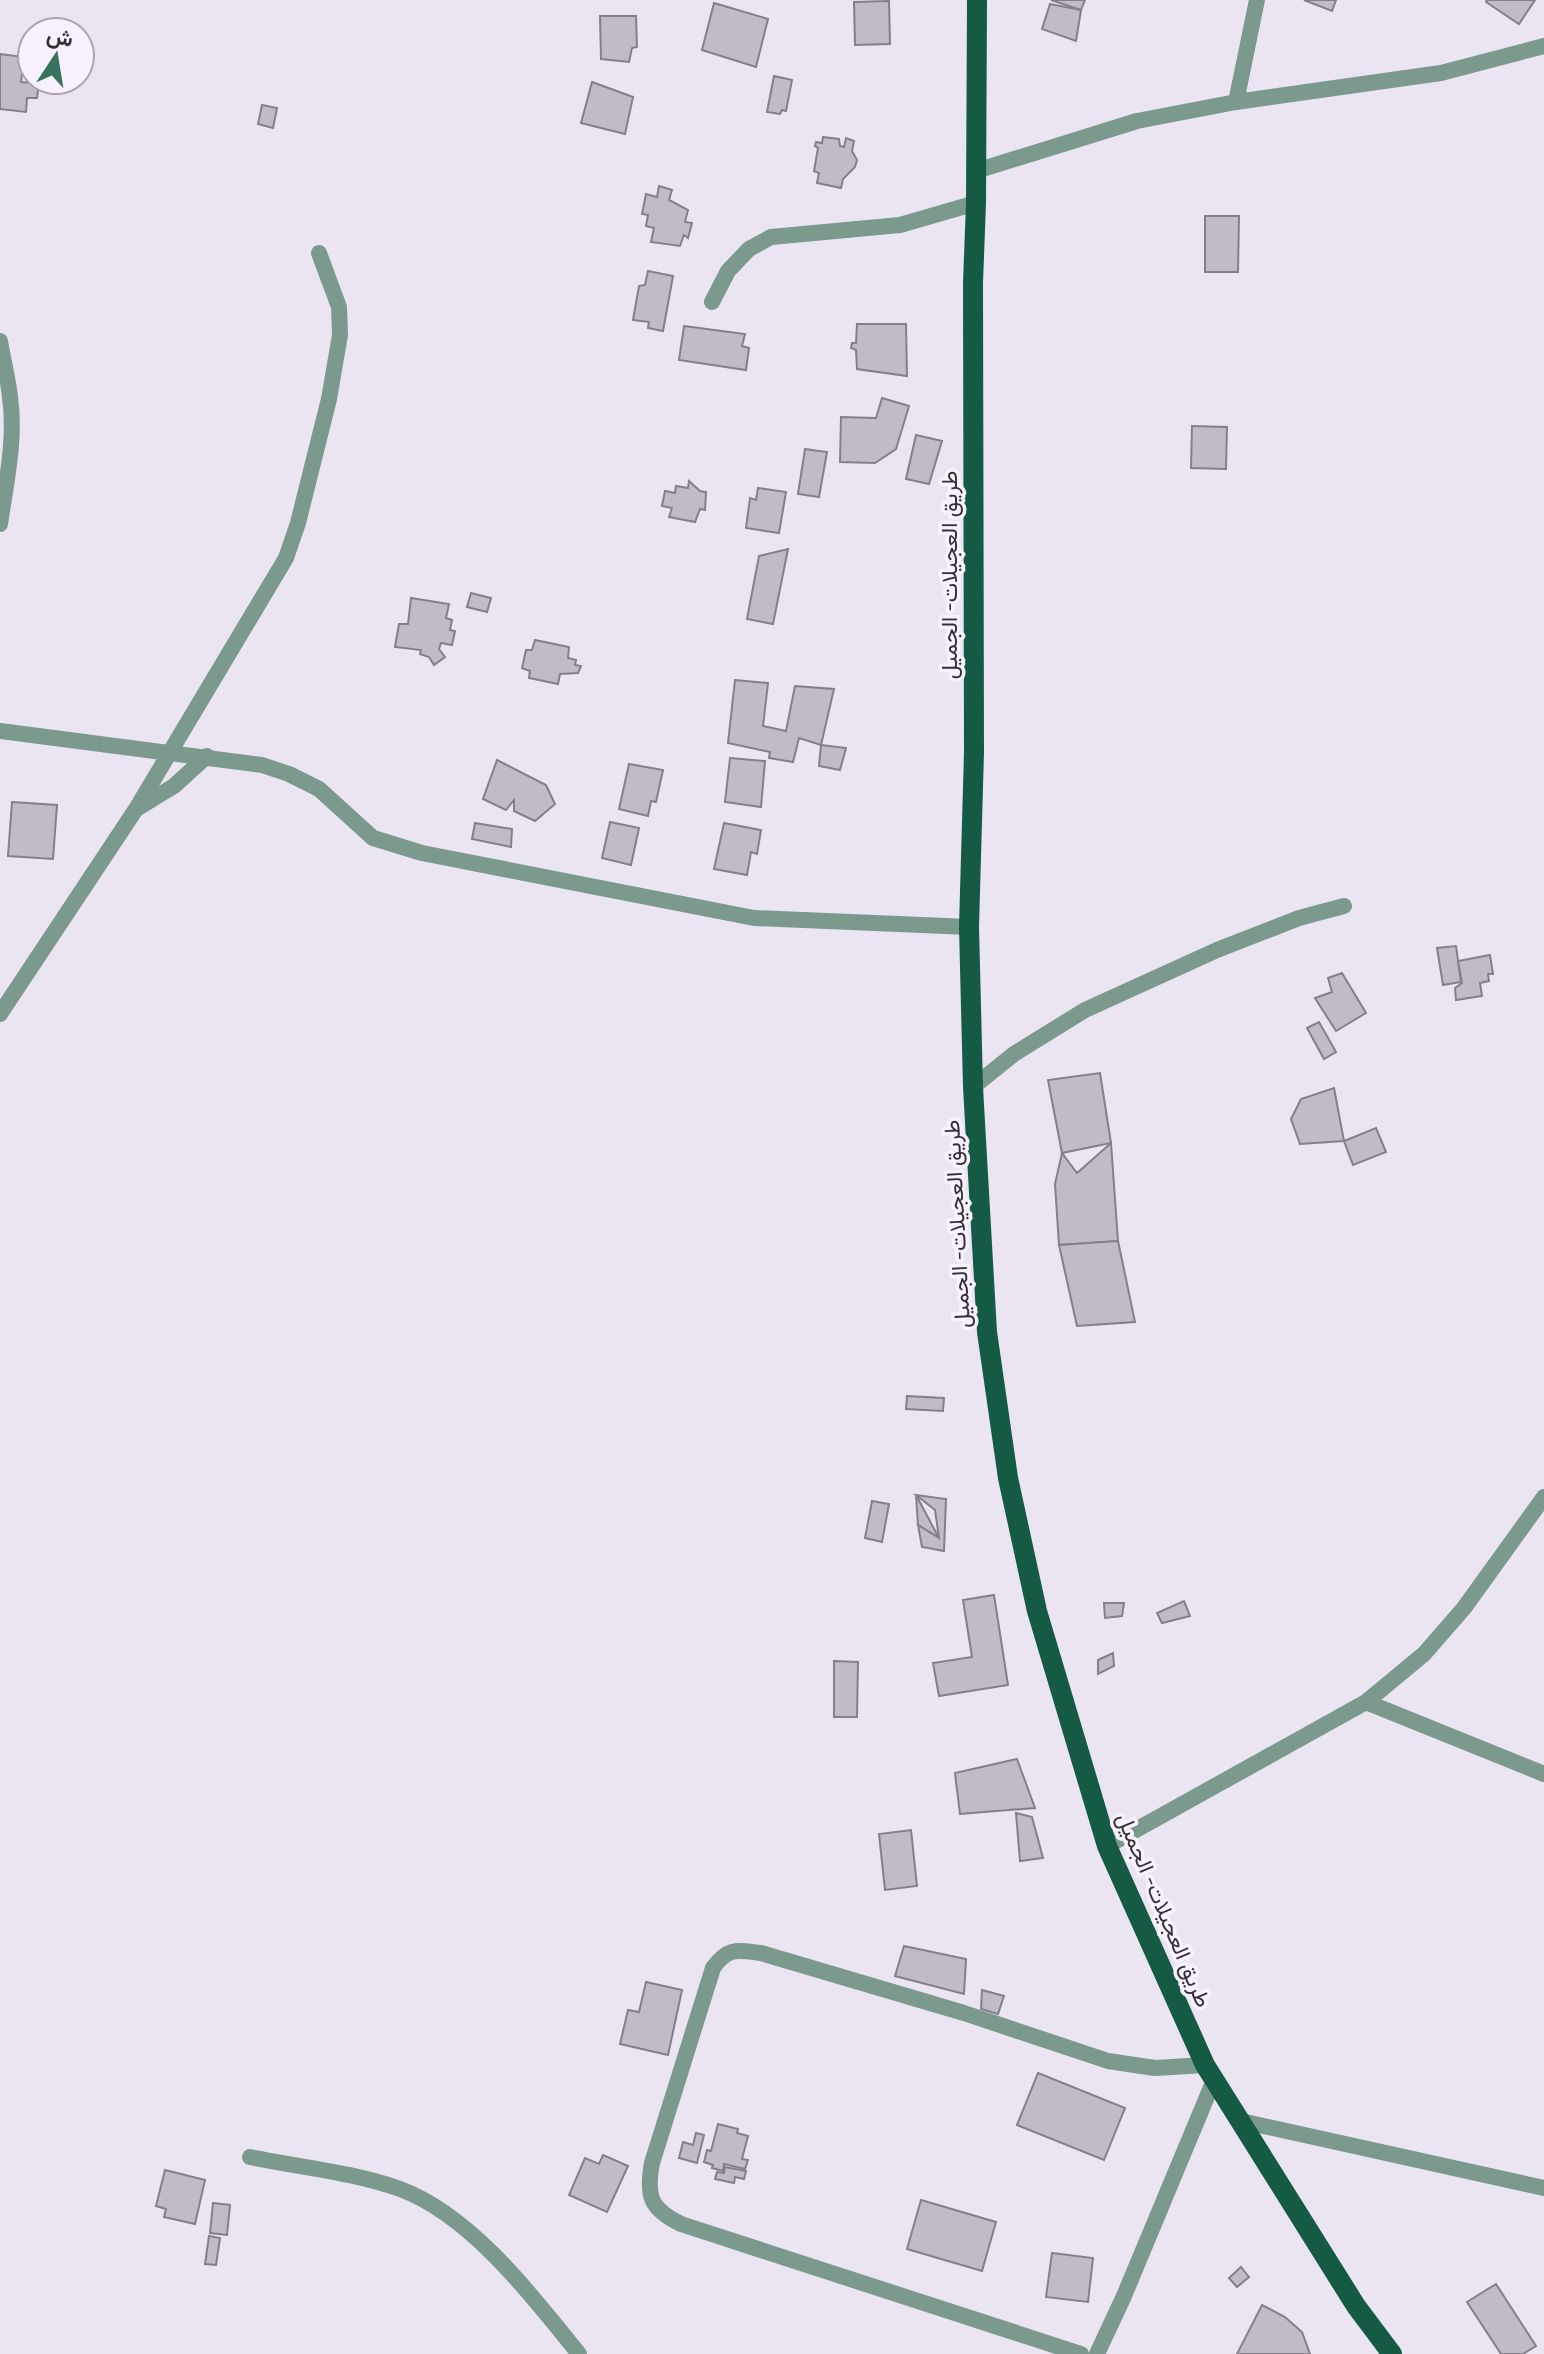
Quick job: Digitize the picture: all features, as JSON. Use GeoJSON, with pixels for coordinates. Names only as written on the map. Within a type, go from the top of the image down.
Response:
{"type":"FeatureCollection","features":[{"type":"Feature","properties":{"kind":"main road","name":"طريق العجيلات- الجميل"},"geometry":{"type":"LineString","coordinates":[[977,0],[973,283],[974,752],[969,927],[973,1087],[987,1332],[1008,1478],[1037,1611],[1107,1846],[1210,2072],[1356,2306],[1392,2354]]}},
{"type":"Feature","properties":{"kind":"street"},"geometry":{"type":"LineString","coordinates":[[1236,102],[1257,0]]}},
{"type":"Feature","properties":{"kind":"street"},"geometry":{"type":"LineString","coordinates":[[976,171],[1137,121],[1236,102],[1441,73],[1544,46]]}},
{"type":"Feature","properties":{"kind":"street"},"geometry":{"type":"LineString","coordinates":[[712,302],[728,271],[749,249],[771,237],[900,225],[976,203]]}},
{"type":"Feature","properties":{"kind":"street"},"geometry":{"type":"LineString","coordinates":[[0,1014],[136,809],[277,575],[296,531],[329,399],[340,335],[339,307],[319,253]]}},
{"type":"Feature","properties":{"kind":"street"},"geometry":{"type":"LineString","coordinates":[[0,341],[10,397],[11,425],[0,524]]}},
{"type":"Feature","properties":{"kind":"street"},"geometry":{"type":"LineString","coordinates":[[0,731],[262,765],[305,781],[332,799],[373,838],[422,853],[754,918],[969,927]]}},
{"type":"Feature","properties":{"kind":"street"},"geometry":{"type":"LineString","coordinates":[[136,809],[174,786],[207,756]]}},
{"type":"Feature","properties":{"kind":"street"},"geometry":{"type":"LineString","coordinates":[[973,1087],[1014,1054],[1085,1010],[1230,945],[1299,918],[1344,906]]}},
{"type":"Feature","properties":{"kind":"street"},"geometry":{"type":"LineString","coordinates":[[1107,1846],[1366,1702],[1424,1654],[1464,1608],[1544,1497]]}},
{"type":"Feature","properties":{"kind":"street"},"geometry":{"type":"LineString","coordinates":[[1366,1702],[1544,1774]]}},
{"type":"Feature","properties":{"kind":"street"},"geometry":{"type":"LineString","coordinates":[[1081,2354],[681,2224],[664,2215],[654,2205],[649,2193],[652,2163],[713,1968],[721,1956],[731,1951],[761,1953],[950,2009],[1108,2061],[1210,2072],[1124,2296],[1097,2354]]}},
{"type":"Feature","properties":{"kind":"street"},"geometry":{"type":"LineString","coordinates":[[1241,2121],[1544,2188]]}},
{"type":"Feature","properties":{"kind":"street"},"geometry":{"type":"LineString","coordinates":[[250,2157],[364,2180],[401,2190],[430,2205],[497,2258],[579,2354]]}},
{"type":"Feature","properties":{"kind":"building"},"geometry":{"type":"Polygon","coordinates":[[[1051,0],[1085,0],[1081,10],[1051,0]]]}},
{"type":"Feature","properties":{"kind":"building"},"geometry":{"type":"Polygon","coordinates":[[[1304,0],[1336,0],[1332,11],[1304,0]]]}},
{"type":"Feature","properties":{"kind":"building"},"geometry":{"type":"Polygon","coordinates":[[[1487,0],[1535,0],[1519,24],[1487,0]]]}},
{"type":"Feature","properties":{"kind":"building"},"geometry":{"type":"Polygon","coordinates":[[[889,1],[890,44],[855,45],[854,2],[889,1]]]}},
{"type":"Feature","properties":{"kind":"building"},"geometry":{"type":"Polygon","coordinates":[[[714,3],[768,19],[756,67],[702,50],[714,3]]]}},
{"type":"Feature","properties":{"kind":"building"},"geometry":{"type":"Polygon","coordinates":[[[1050,4],[1081,10],[1076,41],[1042,29],[1050,4]]]}},
{"type":"Feature","properties":{"kind":"building"},"geometry":{"type":"Polygon","coordinates":[[[600,16],[636,16],[637,47],[632,48],[629,62],[601,59],[600,16]]]}},
{"type":"Feature","properties":{"kind":"building"},"geometry":{"type":"Polygon","coordinates":[[[0,54],[16,56],[16,96],[37,98],[27,98],[26,112],[0,109],[0,54]]]}},
{"type":"Feature","properties":{"kind":"building"},"geometry":{"type":"Polygon","coordinates":[[[774,76],[792,80],[786,111],[782,110],[780,114],[767,112],[774,76]]]}},
{"type":"Feature","properties":{"kind":"building"},"geometry":{"type":"Polygon","coordinates":[[[592,82],[633,97],[625,134],[581,123],[592,82]]]}},
{"type":"Feature","properties":{"kind":"building"},"geometry":{"type":"Polygon","coordinates":[[[262,105],[277,108],[273,128],[258,124],[262,105]]]}},
{"type":"Feature","properties":{"kind":"building"},"geometry":{"type":"Polygon","coordinates":[[[823,137],[839,139],[840,146],[844,147],[846,138],[854,141],[852,151],[857,160],[855,167],[843,179],[841,188],[817,183],[819,173],[814,171],[818,148],[815,146],[816,142],[822,143],[823,137]]]}},
{"type":"Feature","properties":{"kind":"building"},"geometry":{"type":"Polygon","coordinates":[[[659,186],[672,190],[669,200],[688,210],[685,222],[692,223],[688,238],[684,235],[680,246],[651,242],[654,228],[646,226],[648,215],[642,214],[646,194],[657,197],[659,186]]]}},
{"type":"Feature","properties":{"kind":"building"},"geometry":{"type":"Polygon","coordinates":[[[1205,216],[1239,216],[1238,272],[1205,272],[1205,216]]]}},
{"type":"Feature","properties":{"kind":"building"},"geometry":{"type":"Polygon","coordinates":[[[648,271],[673,276],[663,331],[648,328],[649,322],[633,320],[639,286],[645,285],[648,271]]]}},
{"type":"Feature","properties":{"kind":"building"},"geometry":{"type":"Polygon","coordinates":[[[857,324],[906,324],[907,376],[857,369],[856,350],[851,348],[852,343],[856,343],[857,324]]]}},
{"type":"Feature","properties":{"kind":"building"},"geometry":{"type":"Polygon","coordinates":[[[684,326],[745,334],[742,346],[749,348],[746,370],[679,360],[684,326]]]}},
{"type":"Feature","properties":{"kind":"building"},"geometry":{"type":"Polygon","coordinates":[[[882,398],[909,406],[896,449],[875,463],[840,462],[841,417],[876,418],[882,398]]]}},
{"type":"Feature","properties":{"kind":"building"},"geometry":{"type":"Polygon","coordinates":[[[1192,426],[1227,427],[1226,469],[1191,468],[1192,426]]]}},
{"type":"Feature","properties":{"kind":"building"},"geometry":{"type":"Polygon","coordinates":[[[916,435],[942,441],[929,484],[906,479],[916,435]]]}},
{"type":"Feature","properties":{"kind":"building"},"geometry":{"type":"Polygon","coordinates":[[[805,449],[827,452],[819,497],[798,494],[805,449]]]}},
{"type":"Feature","properties":{"kind":"building"},"geometry":{"type":"Polygon","coordinates":[[[689,481],[700,491],[706,492],[705,510],[700,509],[695,522],[669,517],[672,508],[662,506],[665,491],[675,493],[676,486],[688,488],[689,481]]]}},
{"type":"Feature","properties":{"kind":"building"},"geometry":{"type":"Polygon","coordinates":[[[758,488],[786,492],[779,533],[746,528],[750,498],[756,500],[758,488]]]}},
{"type":"Feature","properties":{"kind":"building"},"geometry":{"type":"Polygon","coordinates":[[[788,549],[773,624],[747,619],[759,556],[788,549]]]}},
{"type":"Feature","properties":{"kind":"building"},"geometry":{"type":"Polygon","coordinates":[[[471,593],[491,598],[487,612],[467,607],[471,593]]]}},
{"type":"Feature","properties":{"kind":"building"},"geometry":{"type":"Polygon","coordinates":[[[411,598],[449,604],[446,618],[452,620],[450,630],[455,631],[452,645],[441,643],[439,649],[445,657],[434,665],[429,657],[420,654],[421,650],[395,647],[399,624],[408,624],[411,598]]]}},
{"type":"Feature","properties":{"kind":"building"},"geometry":{"type":"Polygon","coordinates":[[[535,640],[569,647],[568,658],[576,660],[575,665],[581,666],[578,673],[560,674],[558,684],[529,678],[530,671],[522,668],[526,650],[532,650],[535,640]]]}},
{"type":"Feature","properties":{"kind":"building"},"geometry":{"type":"Polygon","coordinates":[[[735,680],[768,683],[763,726],[786,731],[795,686],[834,689],[821,745],[799,738],[793,762],[769,758],[770,752],[728,743],[735,680]]]}},
{"type":"Feature","properties":{"kind":"building"},"geometry":{"type":"Polygon","coordinates":[[[821,745],[846,748],[840,770],[819,766],[821,745]]]}},
{"type":"Feature","properties":{"kind":"building"},"geometry":{"type":"Polygon","coordinates":[[[730,758],[765,761],[761,807],[725,802],[730,758]]]}},
{"type":"Feature","properties":{"kind":"building"},"geometry":{"type":"Polygon","coordinates":[[[497,760],[546,785],[555,804],[535,821],[514,811],[514,800],[506,810],[483,799],[497,760]]]}},
{"type":"Feature","properties":{"kind":"building"},"geometry":{"type":"Polygon","coordinates":[[[629,764],[663,770],[656,802],[651,801],[648,816],[619,809],[629,764]]]}},
{"type":"Feature","properties":{"kind":"building"},"geometry":{"type":"Polygon","coordinates":[[[12,802],[57,805],[53,859],[8,856],[12,802]]]}},
{"type":"Feature","properties":{"kind":"building"},"geometry":{"type":"Polygon","coordinates":[[[610,822],[639,828],[631,865],[602,858],[610,822]]]}},
{"type":"Feature","properties":{"kind":"building"},"geometry":{"type":"Polygon","coordinates":[[[475,823],[512,829],[511,847],[472,839],[475,823]]]}},
{"type":"Feature","properties":{"kind":"building"},"geometry":{"type":"Polygon","coordinates":[[[724,823],[761,830],[757,854],[751,852],[747,875],[714,869],[724,823]]]}},
{"type":"Feature","properties":{"kind":"building"},"geometry":{"type":"Polygon","coordinates":[[[1456,946],[1461,982],[1443,985],[1437,948],[1456,946]]]}},
{"type":"Feature","properties":{"kind":"building"},"geometry":{"type":"Polygon","coordinates":[[[1490,955],[1493,974],[1488,974],[1489,981],[1480,983],[1482,996],[1456,1000],[1455,988],[1462,983],[1458,961],[1490,955]]]}},
{"type":"Feature","properties":{"kind":"building"},"geometry":{"type":"Polygon","coordinates":[[[1342,973],[1366,1013],[1336,1031],[1315,998],[1332,992],[1328,978],[1342,973]]]}},
{"type":"Feature","properties":{"kind":"building"},"geometry":{"type":"Polygon","coordinates":[[[1319,1022],[1336,1052],[1324,1059],[1307,1028],[1319,1022]]]}},
{"type":"Feature","properties":{"kind":"building"},"geometry":{"type":"Polygon","coordinates":[[[1100,1073],[1111,1143],[1062,1153],[1048,1080],[1100,1073]]]}},
{"type":"Feature","properties":{"kind":"building"},"geometry":{"type":"Polygon","coordinates":[[[1334,1088],[1344,1141],[1300,1144],[1291,1119],[1301,1099],[1334,1088]]]}},
{"type":"Feature","properties":{"kind":"building"},"geometry":{"type":"Polygon","coordinates":[[[1376,1128],[1386,1152],[1353,1165],[1344,1141],[1376,1128]]]}},
{"type":"Feature","properties":{"kind":"building"},"geometry":{"type":"Polygon","coordinates":[[[1111,1143],[1118,1241],[1059,1245],[1055,1184],[1062,1153],[1077,1173],[1111,1143]]]}},
{"type":"Feature","properties":{"kind":"building"},"geometry":{"type":"Polygon","coordinates":[[[1118,1241],[1135,1322],[1077,1326],[1059,1245],[1118,1241]]]}},
{"type":"Feature","properties":{"kind":"building"},"geometry":{"type":"Polygon","coordinates":[[[907,1396],[944,1398],[943,1411],[906,1409],[907,1396]]]}},
{"type":"Feature","properties":{"kind":"building"},"geometry":{"type":"Polygon","coordinates":[[[916,1495],[939,1538],[918,1525],[916,1495]]]}},
{"type":"Feature","properties":{"kind":"building"},"geometry":{"type":"Polygon","coordinates":[[[916,1495],[946,1499],[944,1551],[922,1547],[918,1525],[939,1538],[935,1510],[916,1495]]]}},
{"type":"Feature","properties":{"kind":"building"},"geometry":{"type":"Polygon","coordinates":[[[872,1501],[889,1504],[882,1542],[865,1538],[872,1501]]]}},
{"type":"Feature","properties":{"kind":"building"},"geometry":{"type":"Polygon","coordinates":[[[994,1595],[1008,1685],[939,1696],[933,1663],[972,1657],[963,1600],[994,1595]]]}},
{"type":"Feature","properties":{"kind":"building"},"geometry":{"type":"Polygon","coordinates":[[[1184,1601],[1190,1616],[1162,1623],[1157,1613],[1184,1601]]]}},
{"type":"Feature","properties":{"kind":"building"},"geometry":{"type":"Polygon","coordinates":[[[1104,1603],[1124,1603],[1122,1616],[1105,1618],[1104,1603]]]}},
{"type":"Feature","properties":{"kind":"building"},"geometry":{"type":"Polygon","coordinates":[[[1113,1653],[1114,1666],[1098,1674],[1098,1660],[1113,1653]]]}},
{"type":"Feature","properties":{"kind":"building"},"geometry":{"type":"Polygon","coordinates":[[[834,1661],[858,1662],[857,1717],[834,1717],[834,1661]]]}},
{"type":"Feature","properties":{"kind":"building"},"geometry":{"type":"Polygon","coordinates":[[[1017,1759],[1035,1808],[960,1814],[955,1773],[1017,1759]]]}},
{"type":"Feature","properties":{"kind":"building"},"geometry":{"type":"Polygon","coordinates":[[[1016,1813],[1032,1817],[1043,1858],[1020,1861],[1016,1813]]]}},
{"type":"Feature","properties":{"kind":"building"},"geometry":{"type":"Polygon","coordinates":[[[911,1830],[917,1886],[885,1890],[879,1834],[911,1830]]]}},
{"type":"Feature","properties":{"kind":"building"},"geometry":{"type":"Polygon","coordinates":[[[904,1946],[966,1959],[964,1994],[895,1976],[904,1946]]]}},
{"type":"Feature","properties":{"kind":"building"},"geometry":{"type":"Polygon","coordinates":[[[646,1982],[682,1990],[668,2055],[620,2044],[628,2010],[639,2012],[646,1982]]]}},
{"type":"Feature","properties":{"kind":"building"},"geometry":{"type":"Polygon","coordinates":[[[982,1990],[1004,1996],[998,2014],[981,2009],[982,1990]]]}},
{"type":"Feature","properties":{"kind":"building"},"geometry":{"type":"Polygon","coordinates":[[[1038,2073],[1125,2108],[1104,2160],[1017,2125],[1038,2073]]]}},
{"type":"Feature","properties":{"kind":"building"},"geometry":{"type":"Polygon","coordinates":[[[718,2124],[738,2129],[737,2133],[748,2136],[742,2159],[748,2160],[745,2169],[724,2164],[723,2171],[704,2162],[707,2150],[711,2151],[718,2124]]]}},
{"type":"Feature","properties":{"kind":"building"},"geometry":{"type":"Polygon","coordinates":[[[696,2133],[704,2135],[697,2163],[679,2158],[683,2142],[693,2145],[696,2133]]]}},
{"type":"Feature","properties":{"kind":"building"},"geometry":{"type":"Polygon","coordinates":[[[603,2155],[628,2166],[607,2212],[569,2195],[585,2158],[599,2164],[603,2155]]]}},
{"type":"Feature","properties":{"kind":"building"},"geometry":{"type":"Polygon","coordinates":[[[725,2167],[746,2171],[744,2179],[735,2177],[734,2183],[715,2179],[717,2172],[724,2173],[725,2167]]]}},
{"type":"Feature","properties":{"kind":"building"},"geometry":{"type":"Polygon","coordinates":[[[165,2170],[205,2180],[195,2224],[164,2217],[166,2209],[156,2206],[165,2170]]]}},
{"type":"Feature","properties":{"kind":"building"},"geometry":{"type":"Polygon","coordinates":[[[921,2200],[996,2222],[982,2271],[907,2249],[921,2200]]]}},
{"type":"Feature","properties":{"kind":"building"},"geometry":{"type":"Polygon","coordinates":[[[213,2203],[230,2205],[227,2235],[210,2233],[213,2203]]]}},
{"type":"Feature","properties":{"kind":"building"},"geometry":{"type":"Polygon","coordinates":[[[209,2236],[220,2238],[216,2265],[205,2264],[209,2236]]]}},
{"type":"Feature","properties":{"kind":"building"},"geometry":{"type":"Polygon","coordinates":[[[1052,2253],[1093,2258],[1088,2302],[1046,2297],[1052,2253]]]}},
{"type":"Feature","properties":{"kind":"building"},"geometry":{"type":"Polygon","coordinates":[[[1241,2267],[1249,2277],[1237,2287],[1229,2278],[1241,2267]]]}},
{"type":"Feature","properties":{"kind":"building"},"geometry":{"type":"Polygon","coordinates":[[[1496,2284],[1536,2346],[1523,2354],[1501,2354],[1467,2302],[1496,2284]]]}},
{"type":"Feature","properties":{"kind":"building"},"geometry":{"type":"Polygon","coordinates":[[[1262,2305],[1285,2317],[1302,2332],[1310,2354],[1237,2354],[1262,2305]]]}}]}
